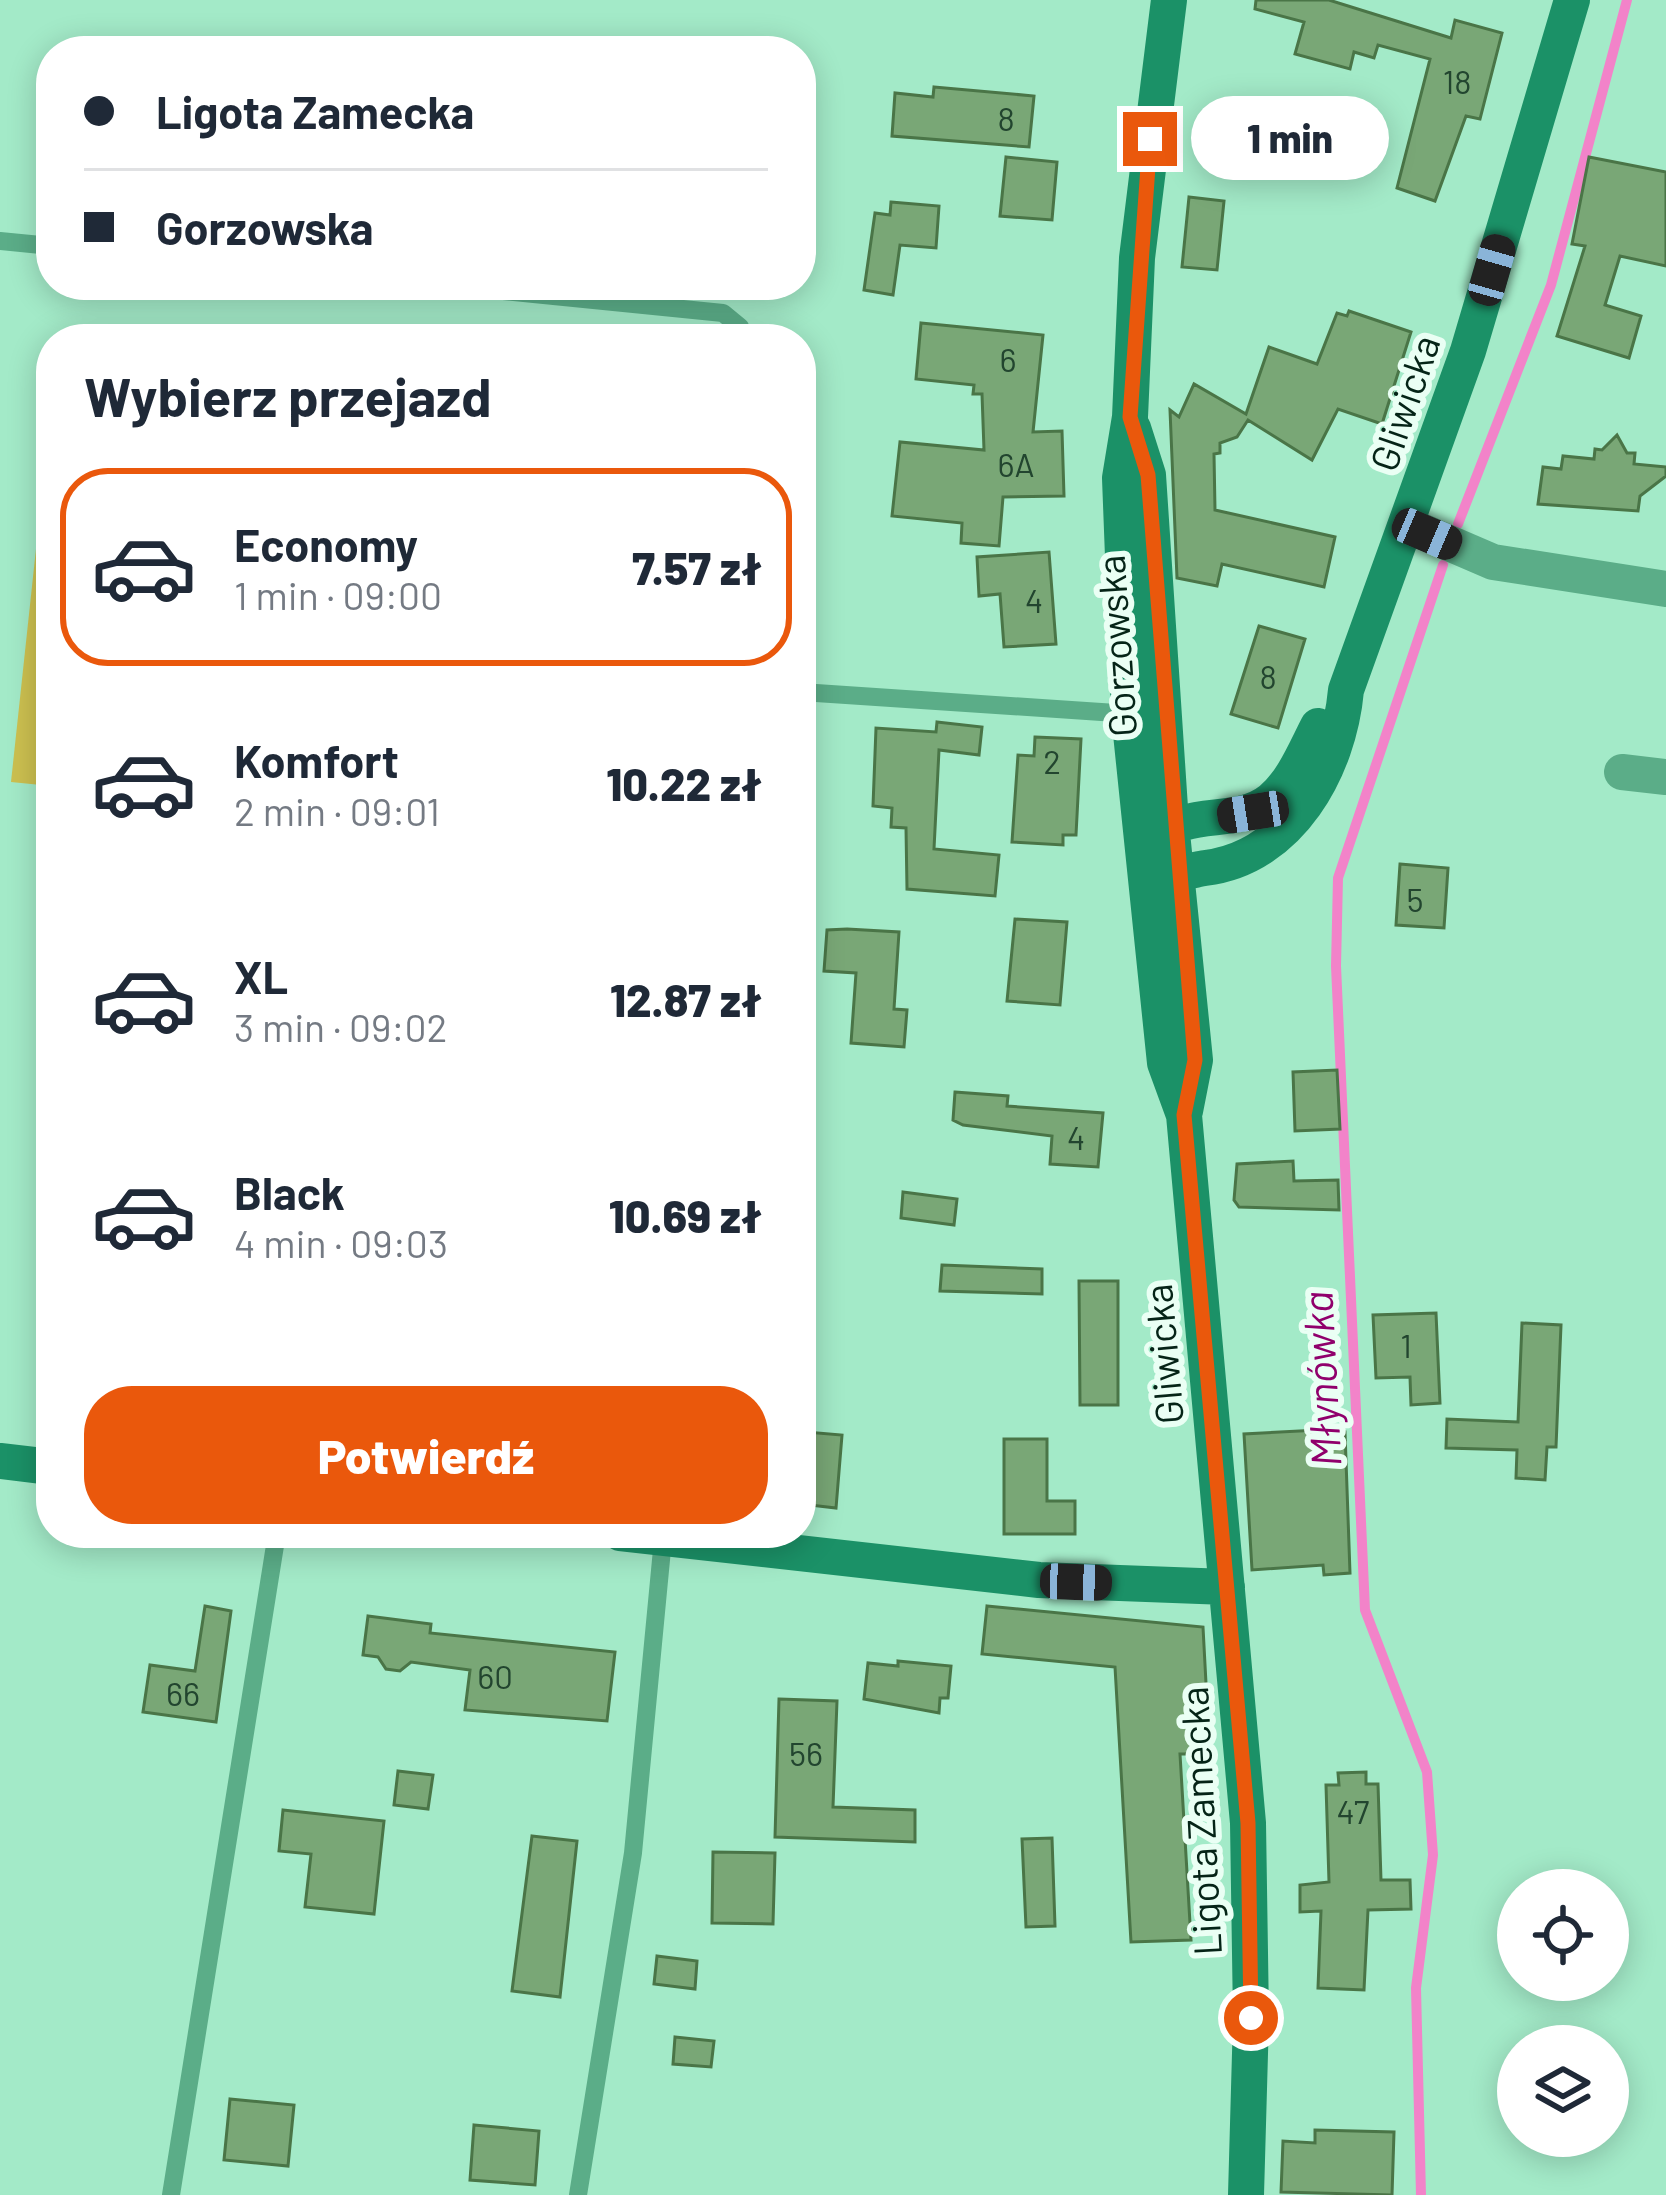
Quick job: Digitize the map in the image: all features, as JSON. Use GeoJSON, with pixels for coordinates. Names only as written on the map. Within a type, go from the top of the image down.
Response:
{"type":"FeatureCollection","features":[{"type":"Feature","properties":{"kind":"main road","name":"Gorzowska"},"geometry":{"type":"LineString","coordinates":[[1169,0],[1137,258],[1130,417],[1120,478],[1146,713],[1172,823],[1176,872]]}},
{"type":"Feature","properties":{"kind":"main road","name":"Gliwicka"},"geometry":{"type":"LineString","coordinates":[[1172,823],[1253,812],[1270,802],[1346,690],[1468,351],[1572,0]]}},
{"type":"Feature","properties":{"kind":"main road","name":"Gliwicka"},"geometry":{"type":"LineString","coordinates":[[1184,1115],[1195,1060],[1176,872],[1232,865],[1294,822],[1342,730],[1346,690]]}},
{"type":"Feature","properties":{"kind":"main road","name":"Gorzowska"},"geometry":{"type":"LineString","coordinates":[[1144,853],[1146,713]]}},
{"type":"Feature","properties":{"kind":"main road"},"geometry":{"type":"LineString","coordinates":[[1172,823],[1144,853],[1176,872]]}},
{"type":"Feature","properties":{"kind":"main road","name":"Gliwicka"},"geometry":{"type":"LineString","coordinates":[[1144,853],[1165,1063],[1184,1115],[1227,1587]]}},
{"type":"Feature","properties":{"kind":"main road"},"geometry":{"type":"LineString","coordinates":[[0,1461],[36,1465]]}},
{"type":"Feature","properties":{"kind":"main road"},"geometry":{"type":"LineString","coordinates":[[753,1548],[1039,1580],[1227,1587]]}},
{"type":"Feature","properties":{"kind":"main road","name":"Ligota Zamecka"},"geometry":{"type":"LineString","coordinates":[[1227,1587],[1249,1844],[1246,2195]]}},
{"type":"Feature","properties":{"kind":"street"},"geometry":{"type":"LineString","coordinates":[[1407,525],[1492,562],[1666,589]]}},
{"type":"Feature","properties":{"kind":"street"},"geometry":{"type":"LineString","coordinates":[[1622,772],[1666,777]]}},
{"type":"Feature","properties":{"kind":"lane"},"geometry":{"type":"LineString","coordinates":[[0,241],[36,245]]}},
{"type":"Feature","properties":{"kind":"lane"},"geometry":{"type":"LineString","coordinates":[[593,300],[723,313],[736,324]]}},
{"type":"Feature","properties":{"kind":"lane"},"geometry":{"type":"LineString","coordinates":[[816,693],[1146,713]]}},
{"type":"Feature","properties":{"kind":"lane"},"geometry":{"type":"LineString","coordinates":[[171,2195],[275,1548]]}},
{"type":"Feature","properties":{"kind":"lane"},"geometry":{"type":"LineString","coordinates":[[578,2195],[633,1853],[662,1548]]}},
{"type":"Feature","properties":{"kind":"shaded area"},"geometry":{"type":"Polygon","coordinates":[[[36,549],[36,784],[11,782],[36,549]]]}},
{"type":"Feature","properties":{"kind":"building"},"geometry":{"type":"Polygon","coordinates":[[[1256,0],[1329,0],[1451,38],[1455,20],[1502,33],[1480,119],[1466,116],[1435,201],[1397,188],[1430,59],[1378,45],[1374,58],[1354,52],[1350,69],[1295,54],[1304,22],[1255,9],[1256,0]]]}},
{"type":"Feature","properties":{"kind":"building"},"geometry":{"type":"Polygon","coordinates":[[[934,87],[1034,96],[1029,147],[892,136],[895,93],[933,97],[934,87]]]}},
{"type":"Feature","properties":{"kind":"building"},"geometry":{"type":"Polygon","coordinates":[[[1218,111],[1288,128],[1278,167],[1208,150],[1218,111]]]}},
{"type":"Feature","properties":{"kind":"building"},"geometry":{"type":"Polygon","coordinates":[[[1006,157],[1057,162],[1052,220],[1000,216],[1006,157]]]}},
{"type":"Feature","properties":{"kind":"building"},"geometry":{"type":"Polygon","coordinates":[[[1589,157],[1666,172],[1666,266],[1620,256],[1605,305],[1641,316],[1629,358],[1557,336],[1585,246],[1572,244],[1589,157]]]}},
{"type":"Feature","properties":{"kind":"building"},"geometry":{"type":"Polygon","coordinates":[[[1189,197],[1224,201],[1217,270],[1182,267],[1189,197]]]}},
{"type":"Feature","properties":{"kind":"building"},"geometry":{"type":"Polygon","coordinates":[[[891,202],[939,206],[936,248],[900,245],[893,295],[864,290],[875,213],[890,215],[891,202]]]}},
{"type":"Feature","properties":{"kind":"building"},"geometry":{"type":"Polygon","coordinates":[[[1349,311],[1411,332],[1382,424],[1338,409],[1312,460],[1248,420],[1237,437],[1220,443],[1220,453],[1214,454],[1215,510],[1335,537],[1324,587],[1222,564],[1217,586],[1177,578],[1170,410],[1179,417],[1194,384],[1246,414],[1269,347],[1317,364],[1337,313],[1347,316],[1349,311]]]}},
{"type":"Feature","properties":{"kind":"building"},"geometry":{"type":"Polygon","coordinates":[[[921,323],[1043,335],[1033,432],[1062,431],[1064,496],[1003,497],[999,546],[961,543],[962,523],[892,516],[900,442],[984,450],[982,394],[973,394],[974,385],[916,379],[921,323]]]}},
{"type":"Feature","properties":{"kind":"building"},"geometry":{"type":"Polygon","coordinates":[[[1617,435],[1627,453],[1635,453],[1634,464],[1666,467],[1666,476],[1640,496],[1638,511],[1538,504],[1543,467],[1561,469],[1563,456],[1594,459],[1595,449],[1602,450],[1617,435]]]}},
{"type":"Feature","properties":{"kind":"building"},"geometry":{"type":"Polygon","coordinates":[[[1049,552],[1056,644],[1004,647],[1000,594],[979,596],[977,557],[1049,552]]]}},
{"type":"Feature","properties":{"kind":"building"},"geometry":{"type":"Polygon","coordinates":[[[1259,626],[1305,639],[1278,728],[1231,714],[1259,626]]]}},
{"type":"Feature","properties":{"kind":"building"},"geometry":{"type":"Polygon","coordinates":[[[937,722],[982,727],[979,755],[939,750],[934,849],[999,855],[995,896],[907,889],[906,828],[891,827],[892,808],[873,806],[876,728],[936,732],[937,722]]]}},
{"type":"Feature","properties":{"kind":"building"},"geometry":{"type":"Polygon","coordinates":[[[1035,737],[1081,739],[1076,835],[1063,835],[1063,845],[1012,842],[1018,755],[1034,756],[1035,737]]]}},
{"type":"Feature","properties":{"kind":"building"},"geometry":{"type":"Polygon","coordinates":[[[1400,864],[1448,868],[1444,928],[1396,925],[1400,864]]]}},
{"type":"Feature","properties":{"kind":"building"},"geometry":{"type":"Polygon","coordinates":[[[1015,919],[1067,922],[1060,1005],[1007,1001],[1015,919]]]}},
{"type":"Feature","properties":{"kind":"building"},"geometry":{"type":"Polygon","coordinates":[[[827,930],[899,932],[894,1009],[907,1010],[904,1047],[851,1043],[856,973],[824,971],[827,930]]]}},
{"type":"Feature","properties":{"kind":"building"},"geometry":{"type":"Polygon","coordinates":[[[1337,1070],[1340,1129],[1295,1131],[1293,1072],[1337,1070]]]}},
{"type":"Feature","properties":{"kind":"building"},"geometry":{"type":"Polygon","coordinates":[[[955,1092],[1008,1096],[1007,1106],[1103,1113],[1098,1167],[1050,1164],[1052,1136],[953,1120],[955,1092]]]}},
{"type":"Feature","properties":{"kind":"building"},"geometry":{"type":"Polygon","coordinates":[[[1293,1161],[1294,1181],[1338,1180],[1339,1210],[1239,1207],[1234,1200],[1237,1164],[1293,1161]]]}},
{"type":"Feature","properties":{"kind":"building"},"geometry":{"type":"Polygon","coordinates":[[[903,1192],[957,1199],[954,1225],[901,1218],[903,1192]]]}},
{"type":"Feature","properties":{"kind":"building"},"geometry":{"type":"Polygon","coordinates":[[[942,1265],[1042,1269],[1042,1294],[940,1291],[942,1265]]]}},
{"type":"Feature","properties":{"kind":"building"},"geometry":{"type":"Polygon","coordinates":[[[1079,1281],[1118,1281],[1118,1405],[1080,1405],[1079,1281]]]}},
{"type":"Feature","properties":{"kind":"building"},"geometry":{"type":"Polygon","coordinates":[[[1436,1313],[1440,1403],[1411,1405],[1410,1377],[1376,1378],[1373,1315],[1436,1313]]]}},
{"type":"Feature","properties":{"kind":"building"},"geometry":{"type":"Polygon","coordinates":[[[1522,1323],[1561,1325],[1556,1447],[1547,1447],[1545,1480],[1516,1478],[1517,1450],[1446,1448],[1447,1419],[1518,1422],[1522,1323]]]}},
{"type":"Feature","properties":{"kind":"building"},"geometry":{"type":"Polygon","coordinates":[[[1345,1432],[1350,1573],[1324,1575],[1323,1565],[1252,1570],[1244,1434],[1345,1432]]]}},
{"type":"Feature","properties":{"kind":"building"},"geometry":{"type":"Polygon","coordinates":[[[816,1433],[842,1435],[836,1508],[816,1506],[816,1433]]]}},
{"type":"Feature","properties":{"kind":"building"},"geometry":{"type":"Polygon","coordinates":[[[1004,1439],[1047,1439],[1047,1501],[1075,1501],[1075,1534],[1004,1534],[1004,1439]]]}},
{"type":"Feature","properties":{"kind":"building"},"geometry":{"type":"Polygon","coordinates":[[[205,1606],[231,1611],[216,1722],[143,1712],[150,1665],[195,1671],[205,1606]]]}},
{"type":"Feature","properties":{"kind":"building"},"geometry":{"type":"Polygon","coordinates":[[[987,1606],[1203,1627],[1207,1702],[1195,1701],[1195,1754],[1180,1754],[1191,1940],[1131,1942],[1115,1667],[982,1654],[987,1606]]]}},
{"type":"Feature","properties":{"kind":"building"},"geometry":{"type":"Polygon","coordinates":[[[368,1616],[431,1624],[430,1633],[615,1652],[607,1721],[465,1710],[470,1670],[411,1662],[400,1671],[386,1669],[378,1657],[363,1655],[368,1616]]]}},
{"type":"Feature","properties":{"kind":"building"},"geometry":{"type":"Polygon","coordinates":[[[898,1661],[951,1666],[948,1698],[940,1698],[939,1713],[864,1699],[868,1663],[898,1666],[898,1661]]]}},
{"type":"Feature","properties":{"kind":"building"},"geometry":{"type":"Polygon","coordinates":[[[779,1699],[837,1701],[833,1807],[915,1810],[915,1842],[775,1837],[779,1699]]]}},
{"type":"Feature","properties":{"kind":"building"},"geometry":{"type":"Polygon","coordinates":[[[398,1771],[433,1775],[428,1809],[394,1805],[398,1771]]]}},
{"type":"Feature","properties":{"kind":"building"},"geometry":{"type":"Polygon","coordinates":[[[1366,1772],[1366,1784],[1378,1784],[1381,1880],[1410,1880],[1411,1909],[1368,1910],[1364,1990],[1318,1988],[1321,1911],[1300,1912],[1300,1885],[1329,1882],[1326,1785],[1339,1785],[1338,1773],[1366,1772]]]}},
{"type":"Feature","properties":{"kind":"building"},"geometry":{"type":"Polygon","coordinates":[[[283,1810],[384,1821],[374,1914],[305,1907],[311,1854],[279,1851],[283,1810]]]}},
{"type":"Feature","properties":{"kind":"building"},"geometry":{"type":"Polygon","coordinates":[[[532,1836],[577,1841],[560,1997],[512,1991],[532,1836]]]}},
{"type":"Feature","properties":{"kind":"building"},"geometry":{"type":"Polygon","coordinates":[[[1052,1838],[1055,1926],[1026,1927],[1022,1839],[1052,1838]]]}},
{"type":"Feature","properties":{"kind":"building"},"geometry":{"type":"Polygon","coordinates":[[[713,1852],[775,1853],[773,1924],[712,1923],[713,1852]]]}},
{"type":"Feature","properties":{"kind":"building"},"geometry":{"type":"Polygon","coordinates":[[[657,1956],[697,1961],[695,1989],[654,1984],[657,1956]]]}},
{"type":"Feature","properties":{"kind":"building"},"geometry":{"type":"Polygon","coordinates":[[[675,2037],[714,2041],[711,2067],[673,2064],[675,2037]]]}},
{"type":"Feature","properties":{"kind":"building"},"geometry":{"type":"Polygon","coordinates":[[[230,2099],[294,2105],[288,2166],[224,2160],[230,2099]]]}},
{"type":"Feature","properties":{"kind":"building"},"geometry":{"type":"Polygon","coordinates":[[[474,2125],[539,2131],[535,2185],[470,2180],[474,2125]]]}},
{"type":"Feature","properties":{"kind":"building"},"geometry":{"type":"Polygon","coordinates":[[[1315,2130],[1394,2132],[1392,2195],[1281,2192],[1283,2141],[1315,2143],[1315,2130]]]}},
{"type":"Feature","properties":{"kind":"waterway","name":"Młynówka"},"geometry":{"type":"LineString","coordinates":[[1458,524],[1551,285],[1627,0]]}},
{"type":"Feature","properties":{"kind":"waterway","name":"Młynówka"},"geometry":{"type":"LineString","coordinates":[[1421,2195],[1416,1988],[1433,1855],[1427,1772],[1365,1610],[1336,966],[1338,878],[1443,565]]}},
{"type":"Feature","properties":{"kind":"route"},"geometry":{"type":"LineString","coordinates":[[1150,139],[1137,258],[1130,417],[1148,475],[1172,823],[1195,1060],[1184,1115],[1248,1823],[1251,2018]]}}]}
